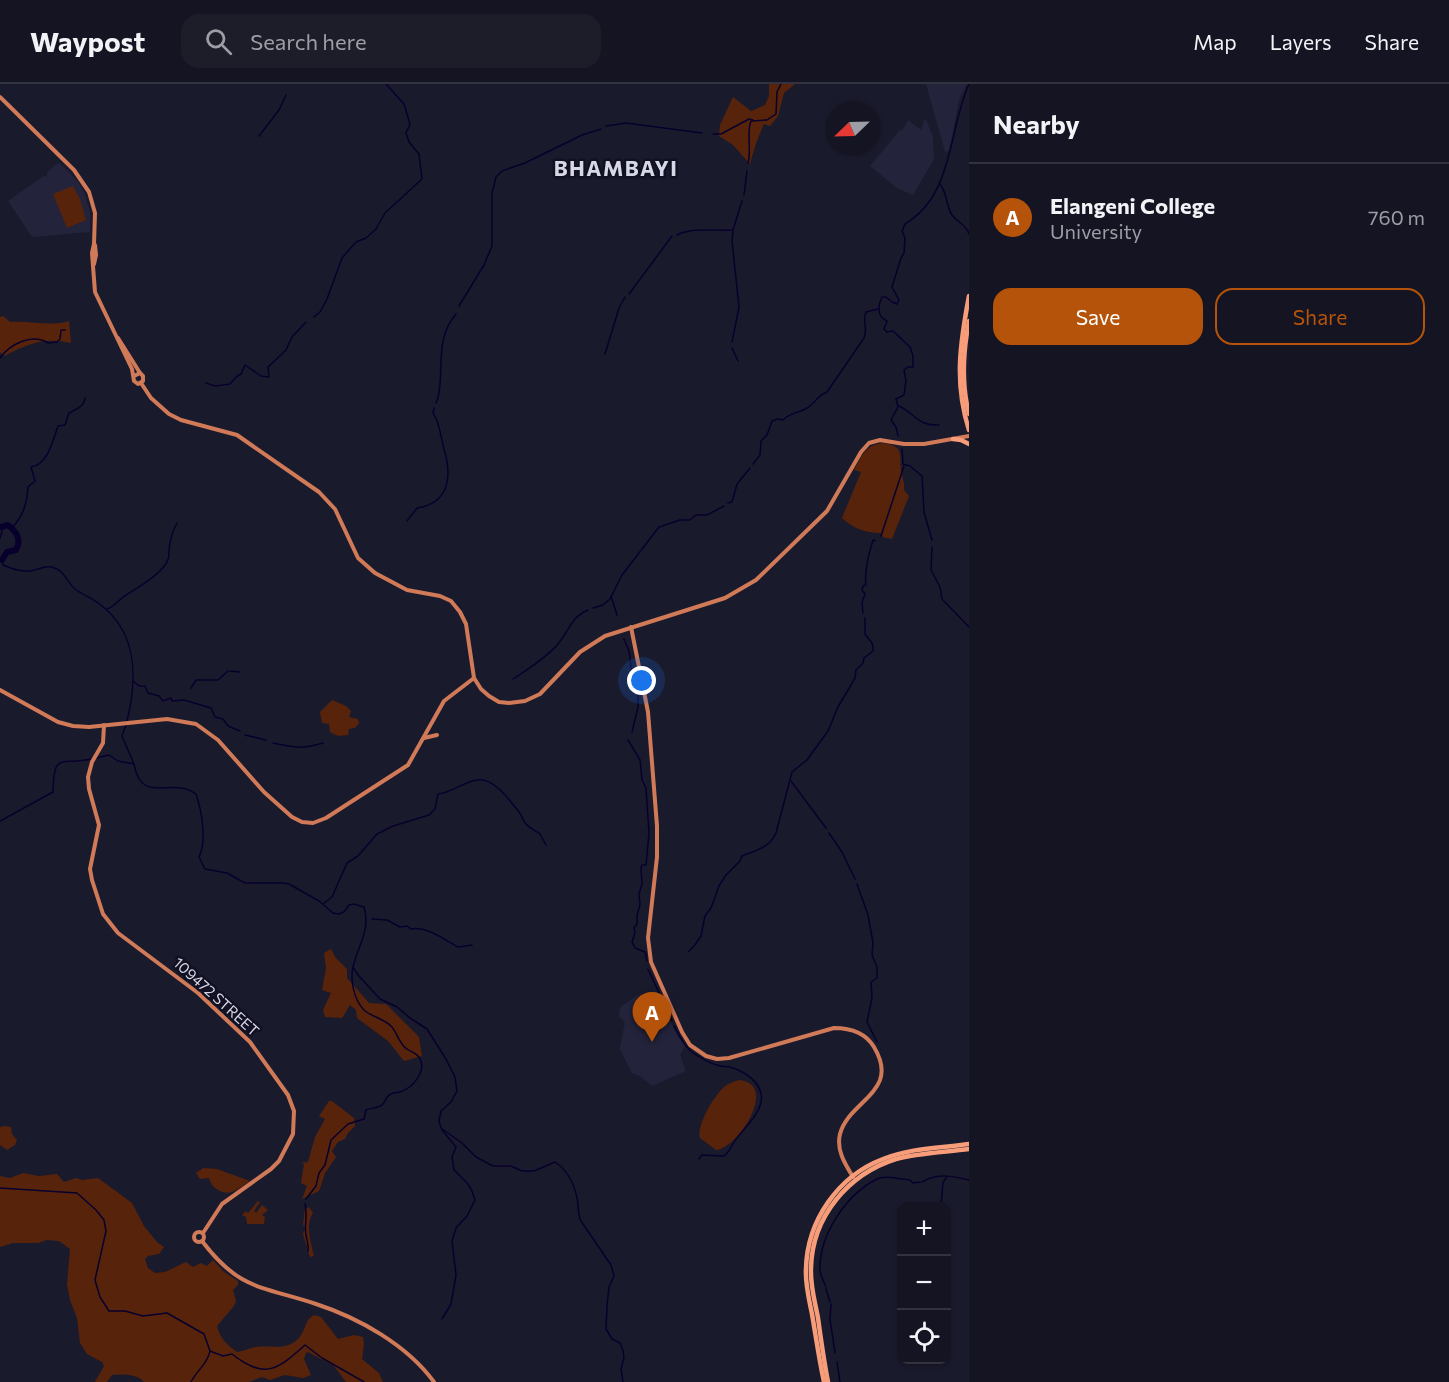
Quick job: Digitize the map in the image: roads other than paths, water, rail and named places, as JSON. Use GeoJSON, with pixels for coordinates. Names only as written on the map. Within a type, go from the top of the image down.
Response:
{"type":"FeatureCollection","features":[{"type":"Feature","properties":{"kind":"main road"},"geometry":{"type":"LineString","coordinates":[[969,296],[959,367],[960,395],[969,433]]}},
{"type":"Feature","properties":{"kind":"main road"},"geometry":{"type":"LineString","coordinates":[[969,321],[963,366],[964,390],[969,414]]}},
{"type":"Feature","properties":{"kind":"main road"},"geometry":{"type":"LineString","coordinates":[[953,439],[969,444]]}},
{"type":"Feature","properties":{"kind":"main road"},"geometry":{"type":"LineString","coordinates":[[824,1382],[807,1288],[806,1260],[811,1235],[819,1217],[834,1193],[874,1162],[895,1155],[969,1144]]}},
{"type":"Feature","properties":{"kind":"main road"},"geometry":{"type":"LineString","coordinates":[[828,1382],[812,1288],[812,1254],[817,1235],[828,1211],[854,1178],[875,1168],[898,1159],[969,1149]]}},
{"type":"Feature","properties":{"kind":"street"},"geometry":{"type":"LineString","coordinates":[[0,97],[74,170],[86,185],[95,213],[96,255],[93,283],[96,295],[132,369],[135,382],[141,383],[151,398],[169,414],[192,423],[237,435],[319,492],[335,509],[358,558],[375,573],[407,590],[440,596],[450,601],[460,612],[466,624],[474,678],[481,689],[494,699],[509,703],[525,701],[540,694],[584,649],[605,636],[724,598],[756,580],[827,511],[861,452],[869,443],[880,440],[904,444],[924,444],[953,439],[969,433]]}},
{"type":"Feature","properties":{"kind":"street"},"geometry":{"type":"LineString","coordinates":[[116,336],[144,378],[141,383]]}},
{"type":"Feature","properties":{"kind":"street"},"geometry":{"type":"LineString","coordinates":[[134,376],[140,373]]}},
{"type":"Feature","properties":{"kind":"street"},"geometry":{"type":"LineString","coordinates":[[631,627],[648,707],[657,826],[657,857],[648,938],[654,970],[686,1040],[694,1049],[706,1056],[717,1059],[729,1058],[834,1028],[851,1029],[869,1040],[879,1059],[880,1078],[872,1095],[846,1122],[839,1142],[843,1160],[854,1178]]}},
{"type":"Feature","properties":{"kind":"street"},"geometry":{"type":"LineString","coordinates":[[0,690],[62,724],[84,727],[177,719],[196,724],[218,740],[275,802],[292,817],[302,822],[313,823],[326,818],[408,765],[447,697],[474,678]]}},
{"type":"Feature","properties":{"kind":"street","name":"109472 STREET"},"geometry":{"type":"LineString","coordinates":[[104,725],[103,742],[89,771],[89,783],[99,825],[90,869],[105,918],[114,930],[130,943],[151,956],[198,993],[250,1042],[285,1090],[293,1107],[295,1124],[293,1133],[279,1161],[221,1206],[203,1233]]}},
{"type":"Feature","properties":{"kind":"street"},"geometry":{"type":"LineString","coordinates":[[424,738],[436,735]]}},
{"type":"Feature","properties":{"kind":"street"},"geometry":{"type":"LineString","coordinates":[[202,1241],[205,1238],[203,1233],[196,1233],[194,1236],[197,1241],[202,1241],[217,1261],[239,1279],[254,1286],[337,1311],[368,1326],[421,1365],[434,1382]]}},
{"type":"Feature","properties":{"kind":"waterway"},"geometry":{"type":"LineString","coordinates":[[314,317],[320,312],[327,299],[342,258],[356,242],[366,238],[376,229],[385,213],[422,179],[419,154],[409,142],[406,133],[410,124],[404,104],[386,84]]}},
{"type":"Feature","properties":{"kind":"waterway"},"geometry":{"type":"LineString","coordinates":[[748,163],[751,121],[767,120],[776,114],[777,92],[781,84]]}},
{"type":"Feature","properties":{"kind":"waterway"},"geometry":{"type":"LineString","coordinates":[[898,436],[891,420],[898,407],[896,399],[904,395],[906,381],[904,370],[913,367],[913,356],[910,347],[893,331],[887,332],[884,329],[887,321],[880,314],[880,304],[882,297],[897,304],[899,300],[892,287],[904,253],[905,238],[902,231],[905,224],[921,212],[933,196],[941,179],[969,84]]}},
{"type":"Feature","properties":{"kind":"waterway"},"geometry":{"type":"LineString","coordinates":[[259,136],[279,110],[286,95]]}},
{"type":"Feature","properties":{"kind":"waterway"},"geometry":{"type":"LineString","coordinates":[[713,134],[721,134],[749,119],[753,120]]}},
{"type":"Feature","properties":{"kind":"waterway"},"geometry":{"type":"LineString","coordinates":[[606,126],[626,123],[702,133]]}},
{"type":"Feature","properties":{"kind":"waterway"},"geometry":{"type":"LineString","coordinates":[[459,306],[484,265],[492,246],[492,193],[496,177],[502,171],[525,163],[582,135],[601,129]]}},
{"type":"Feature","properties":{"kind":"waterway"},"geometry":{"type":"LineString","coordinates":[[744,195],[747,171]]}},
{"type":"Feature","properties":{"kind":"waterway"},"geometry":{"type":"LineString","coordinates":[[939,183],[952,215],[969,234]]}},
{"type":"Feature","properties":{"kind":"waterway"},"geometry":{"type":"LineString","coordinates":[[732,342],[739,307],[732,241],[742,201]]}},
{"type":"Feature","properties":{"kind":"waterway"},"geometry":{"type":"LineString","coordinates":[[677,235],[696,230],[732,230]]}},
{"type":"Feature","properties":{"kind":"waterway"},"geometry":{"type":"LineString","coordinates":[[629,294],[672,236]]}},
{"type":"Feature","properties":{"kind":"waterway"},"geometry":{"type":"LineString","coordinates":[[605,354],[619,308],[625,297]]}},
{"type":"Feature","properties":{"kind":"waterway"},"geometry":{"type":"LineString","coordinates":[[753,464],[760,455],[761,441],[767,435],[772,421],[783,420],[804,410],[827,392],[864,338],[866,312],[878,309]]}},
{"type":"Feature","properties":{"kind":"waterway"},"geometry":{"type":"LineString","coordinates":[[436,403],[446,330],[456,314]]}},
{"type":"Feature","properties":{"kind":"waterway"},"geometry":{"type":"LineString","coordinates":[[206,383],[215,386],[230,384],[241,374],[245,365],[261,376],[269,377],[268,367],[286,350],[292,337],[306,322]]}},
{"type":"Feature","properties":{"kind":"waterway"},"geometry":{"type":"LineString","coordinates":[[0,358],[15,344],[28,340],[57,342],[60,339],[61,330],[65,330]]}},
{"type":"Feature","properties":{"kind":"waterway"},"geometry":{"type":"LineString","coordinates":[[732,348],[738,361]]}},
{"type":"Feature","properties":{"kind":"waterway"},"geometry":{"type":"LineString","coordinates":[[12,528],[24,509],[28,487],[35,481],[31,467],[42,462],[46,457],[58,426],[65,425],[69,413],[82,405],[85,398]]}},
{"type":"Feature","properties":{"kind":"waterway"},"geometry":{"type":"LineString","coordinates":[[899,406],[921,422],[939,425]]}},
{"type":"Feature","properties":{"kind":"waterway"},"geometry":{"type":"LineString","coordinates":[[407,521],[417,508],[436,500],[446,487],[448,469],[439,426],[433,413],[434,408]]}},
{"type":"Feature","properties":{"kind":"waterway"},"geometry":{"type":"LineString","coordinates":[[902,449],[903,464],[910,466],[922,476],[924,512],[932,540]]}},
{"type":"Feature","properties":{"kind":"waterway"},"geometry":{"type":"LineString","coordinates":[[881,536],[904,466]]}},
{"type":"Feature","properties":{"kind":"waterway"},"geometry":{"type":"LineString","coordinates":[[728,503],[732,502],[737,484],[750,468]]}},
{"type":"Feature","properties":{"kind":"waterway"},"geometry":{"type":"LineString","coordinates":[[593,608],[603,605],[610,599],[622,575],[659,527],[680,520],[690,520],[696,515],[707,515],[724,506]]}},
{"type":"Feature","properties":{"kind":"waterway"},"geometry":{"type":"LineString","coordinates":[[107,609],[162,569],[168,558],[171,539],[177,523]]}},
{"type":"Feature","properties":{"kind":"waterway"},"geometry":{"type":"LineString","coordinates":[[0,527],[8,525],[16,533],[18,539],[16,550],[7,552],[2,560]]}},
{"type":"Feature","properties":{"kind":"waterway"},"geometry":{"type":"LineString","coordinates":[[0,527],[3,528],[0,538]]}},
{"type":"Feature","properties":{"kind":"waterway"},"geometry":{"type":"LineString","coordinates":[[863,613],[862,603],[865,594],[862,590],[866,585],[867,562],[873,540],[875,541]]}},
{"type":"Feature","properties":{"kind":"waterway"},"geometry":{"type":"LineString","coordinates":[[932,547],[931,570],[940,587],[942,599],[969,627]]}},
{"type":"Feature","properties":{"kind":"waterway"},"geometry":{"type":"LineString","coordinates":[[0,560],[3,565],[20,571],[47,567],[57,569],[75,589],[99,604],[114,617],[122,630],[132,659],[132,690],[127,721]]}},
{"type":"Feature","properties":{"kind":"waterway"},"geometry":{"type":"LineString","coordinates":[[611,596],[617,615]]}},
{"type":"Feature","properties":{"kind":"waterway"},"geometry":{"type":"LineString","coordinates":[[513,679],[548,654],[558,644],[574,620],[588,610]]}},
{"type":"Feature","properties":{"kind":"waterway"},"geometry":{"type":"LineString","coordinates":[[688,952],[701,936],[705,916],[726,875],[742,856],[762,848],[773,838],[792,772],[807,760],[828,731],[838,707],[855,678],[856,670],[863,663],[864,658],[873,651],[872,643],[865,634],[865,618]]}},
{"type":"Feature","properties":{"kind":"waterway"},"geometry":{"type":"LineString","coordinates":[[624,639],[629,651],[638,696],[638,707],[632,732]]}},
{"type":"Feature","properties":{"kind":"waterway"},"geometry":{"type":"LineString","coordinates":[[191,688],[196,680],[218,680],[228,671]]}},
{"type":"Feature","properties":{"kind":"waterway"},"geometry":{"type":"LineString","coordinates":[[230,671],[240,672]]}},
{"type":"Feature","properties":{"kind":"waterway"},"geometry":{"type":"LineString","coordinates":[[133,681],[139,686],[145,686],[148,693],[159,696],[163,701],[171,698],[172,701],[184,700],[211,708],[215,717],[223,719],[228,726],[240,731]]}},
{"type":"Feature","properties":{"kind":"waterway"},"geometry":{"type":"LineString","coordinates":[[96,758],[109,755],[118,761],[134,764],[122,736],[126,725]]}},
{"type":"Feature","properties":{"kind":"waterway"},"geometry":{"type":"LineString","coordinates":[[245,735],[266,740]]}},
{"type":"Feature","properties":{"kind":"waterway"},"geometry":{"type":"LineString","coordinates":[[628,740],[640,760],[642,780],[646,788],[649,833],[646,865],[642,865],[641,868],[640,904],[632,942],[635,948],[645,952],[647,961]]}},
{"type":"Feature","properties":{"kind":"waterway"},"geometry":{"type":"LineString","coordinates":[[273,743],[292,747],[323,743]]}},
{"type":"Feature","properties":{"kind":"waterway"},"geometry":{"type":"LineString","coordinates":[[0,821],[53,792],[55,770],[61,762],[91,759]]}},
{"type":"Feature","properties":{"kind":"waterway"},"geometry":{"type":"LineString","coordinates":[[134,764],[143,784],[159,788],[187,789],[196,794],[203,826],[203,843],[199,857],[205,869],[227,873],[245,883],[289,884],[319,901],[333,913],[344,912],[349,905],[354,904],[364,907],[365,930],[353,967],[380,999],[397,1007],[427,1029],[446,1059],[455,1077],[457,1091],[451,1102],[441,1111],[439,1121],[441,1128],[462,1143],[476,1157],[493,1166],[511,1166],[522,1171],[534,1171],[555,1162],[572,1182],[581,1221],[611,1265],[614,1276],[609,1287],[606,1329],[612,1339],[620,1343],[623,1350],[624,1358],[621,1369],[623,1382]]}},
{"type":"Feature","properties":{"kind":"waterway"},"geometry":{"type":"LineString","coordinates":[[323,904],[332,897],[347,863],[358,856],[377,834],[393,826],[429,815],[435,809],[438,794],[472,781],[489,782],[501,791],[528,826],[540,834],[546,845]]}},
{"type":"Feature","properties":{"kind":"waterway"},"geometry":{"type":"LineString","coordinates":[[791,781],[826,828]]}},
{"type":"Feature","properties":{"kind":"waterway"},"geometry":{"type":"LineString","coordinates":[[829,833],[842,852],[855,879]]}},
{"type":"Feature","properties":{"kind":"waterway"},"geometry":{"type":"LineString","coordinates":[[857,884],[868,915],[873,943],[872,955],[877,967],[877,978],[871,982],[872,998],[867,1022],[877,1042]]}},
{"type":"Feature","properties":{"kind":"waterway"},"geometry":{"type":"LineString","coordinates":[[372,919],[387,920],[400,927],[407,926],[411,929],[423,930],[442,937],[458,947],[472,945]]}},
{"type":"Feature","properties":{"kind":"waterway"},"geometry":{"type":"LineString","coordinates":[[306,1199],[316,1186],[319,1173],[325,1165],[331,1140],[348,1124],[364,1119],[366,1110],[380,1106],[389,1095],[410,1087],[421,1072],[421,1061],[418,1056],[400,1042],[392,1027],[361,1006],[354,990],[353,967]]}},
{"type":"Feature","properties":{"kind":"waterway"},"geometry":{"type":"LineString","coordinates":[[648,969],[672,1021]]}},
{"type":"Feature","properties":{"kind":"waterway"},"geometry":{"type":"LineString","coordinates":[[674,1026],[684,1044],[692,1052],[711,1063],[743,1072],[754,1081],[761,1092],[757,1112],[729,1151],[724,1156],[702,1155],[699,1159]]}},
{"type":"Feature","properties":{"kind":"waterway"},"geometry":{"type":"LineString","coordinates":[[442,1130],[456,1147],[452,1157],[454,1170],[465,1180],[475,1200],[467,1216],[456,1228],[452,1241],[456,1275],[451,1304],[442,1319]]}},
{"type":"Feature","properties":{"kind":"waterway"},"geometry":{"type":"LineString","coordinates":[[922,1182],[939,1176],[969,1180]]}},
{"type":"Feature","properties":{"kind":"waterway"},"geometry":{"type":"LineString","coordinates":[[826,1287],[820,1272],[821,1256],[824,1243],[837,1217],[855,1194],[877,1179],[886,1177],[901,1179]]}},
{"type":"Feature","properties":{"kind":"waterway"},"geometry":{"type":"LineString","coordinates":[[941,1202],[943,1182],[947,1177]]}},
{"type":"Feature","properties":{"kind":"waterway"},"geometry":{"type":"LineString","coordinates":[[902,1179],[913,1183],[920,1182]]}},
{"type":"Feature","properties":{"kind":"waterway"},"geometry":{"type":"LineString","coordinates":[[0,1188],[77,1193],[96,1210],[104,1220],[106,1231],[95,1280],[100,1297],[109,1311],[125,1311],[143,1316],[167,1313],[204,1334],[210,1351],[223,1356],[232,1354],[243,1362],[262,1369],[278,1366],[305,1345],[322,1358],[364,1382]]}},
{"type":"Feature","properties":{"kind":"waterway"},"geometry":{"type":"LineString","coordinates":[[305,1204],[308,1251]]}},
{"type":"Feature","properties":{"kind":"waterway"},"geometry":{"type":"LineString","coordinates":[[826,1289],[830,1302]]}},
{"type":"Feature","properties":{"kind":"waterway"},"geometry":{"type":"LineString","coordinates":[[831,1304],[830,1319],[835,1353]]}},
{"type":"Feature","properties":{"kind":"waterway"},"geometry":{"type":"LineString","coordinates":[[191,1382],[207,1360],[210,1351]]}},
{"type":"Feature","properties":{"kind":"waterway"},"geometry":{"type":"LineString","coordinates":[[837,1362],[840,1382]]}},
{"type":"Feature","properties":{"kind":"place","name":"Elangeni College"},"geometry":{"type":"Point","coordinates":[652,1042]}},
{"type":"Feature","properties":{"kind":"district","name":"BHAMBAYI"},"geometry":{"type":"Point","coordinates":[616,169]}}]}
